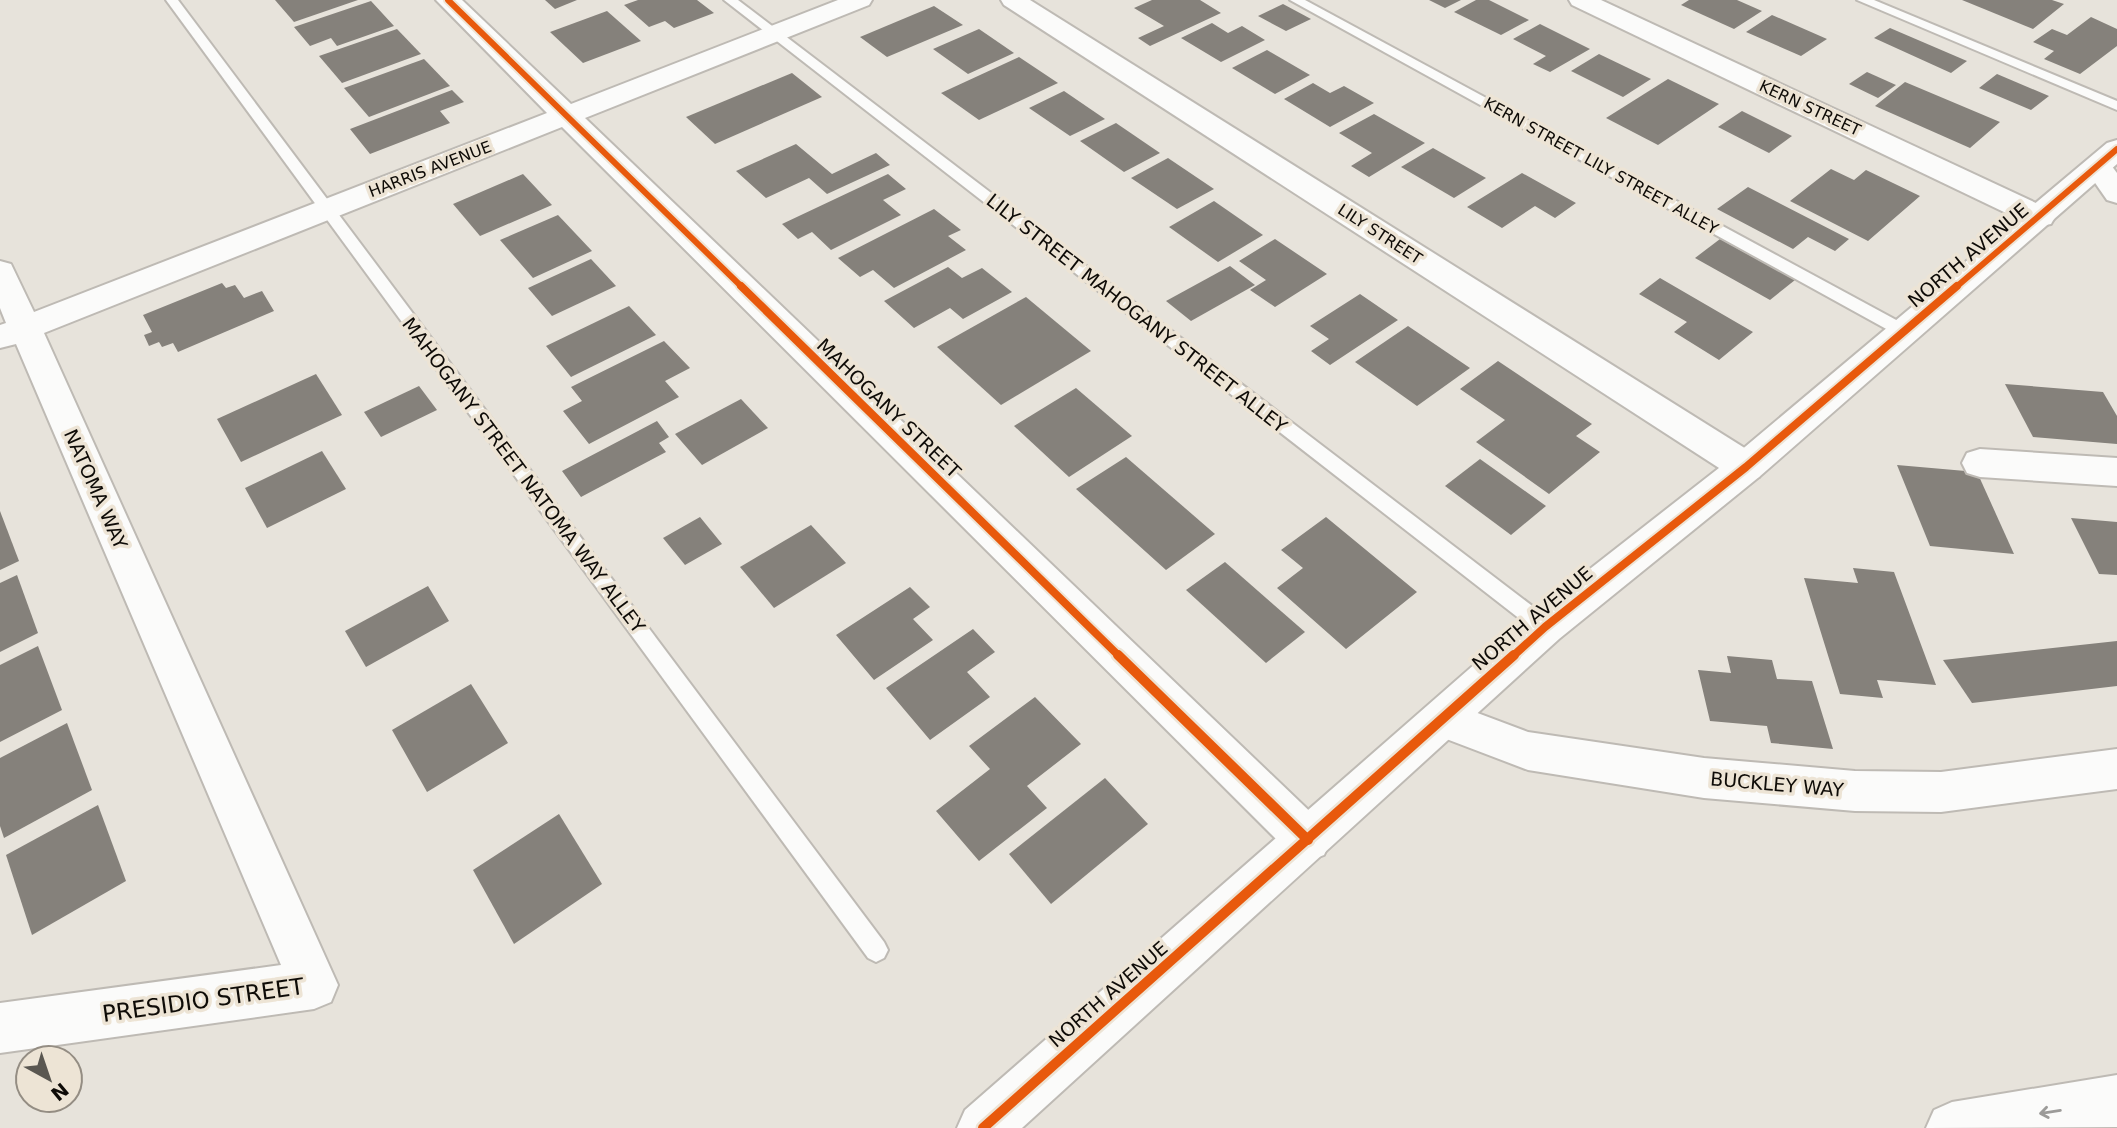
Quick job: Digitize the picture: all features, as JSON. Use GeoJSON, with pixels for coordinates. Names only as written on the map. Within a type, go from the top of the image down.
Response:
{"type":"FeatureCollection","features":[{"type":"Feature","properties":{"kind":"main road","name":"MAHOGANY STREET"},"geometry":{"type":"LineString","coordinates":[[448,0],[1308,840]]}},
{"type":"Feature","properties":{"kind":"main road","name":"HARRIS AVENUE"},"geometry":{"type":"LineString","coordinates":[[12,332],[860,0]]}},
{"type":"Feature","properties":{"kind":"main road","name":"LILY STREET"},"geometry":{"type":"LineString","coordinates":[[1013,0],[1746,467]]}},
{"type":"Feature","properties":{"kind":"main road","name":"KERN STREET"},"geometry":{"type":"LineString","coordinates":[[1581,0],[2040,217]]}},
{"type":"Feature","properties":{"kind":"main road","name":"NORTH AVENUE"},"geometry":{"type":"LineString","coordinates":[[983,1128],[1545,627],[1746,467],[2040,217],[2110,170]]}},
{"type":"Feature","properties":{"kind":"main road","name":"NATOMA WAY"},"geometry":{"type":"LineString","coordinates":[[0,271],[12,332],[191,706]]}},
{"type":"Feature","properties":{"kind":"main road"},"geometry":{"type":"LineString","coordinates":[[1980,463],[2117,472]]}},
{"type":"Feature","properties":{"kind":"main road","name":"PRESIDIO STREET"},"geometry":{"type":"LineString","coordinates":[[0,1028],[314,985],[191,706]]}},
{"type":"Feature","properties":{"kind":"main road","name":"BUCKLEY WAY"},"geometry":{"type":"LineString","coordinates":[[1443,719],[1528,751],[1704,778],[1855,791],[1941,792],[2117,769]]}},
{"type":"Feature","properties":{"kind":"main road"},"geometry":{"type":"LineString","coordinates":[[1952,1128],[2117,1101]]}},
{"type":"Feature","properties":{"kind":"lane","name":"MAHOGANY STREET NATOMA WAY ALLEY"},"geometry":{"type":"LineString","coordinates":[[172,0],[877,950]]}},
{"type":"Feature","properties":{"kind":"lane","name":"LILY STREET MAHOGANY STREET ALLEY"},"geometry":{"type":"LineString","coordinates":[[730,0],[1545,627]]}},
{"type":"Feature","properties":{"kind":"lane","name":"KERN STREET LILY STREET ALLEY"},"geometry":{"type":"LineString","coordinates":[[1296,0],[1905,332]]}},
{"type":"Feature","properties":{"kind":"lane"},"geometry":{"type":"LineString","coordinates":[[1863,0],[2117,106]]}},
{"type":"Feature","properties":{"kind":"building"},"geometry":{"type":"Polygon","coordinates":[[[275,0],[358,0],[294,22],[275,0]]]}},
{"type":"Feature","properties":{"kind":"building"},"geometry":{"type":"Polygon","coordinates":[[[545,0],[577,0],[555,9],[545,0]]]}},
{"type":"Feature","properties":{"kind":"building"},"geometry":{"type":"Polygon","coordinates":[[[638,0],[697,0],[714,13],[674,28],[665,21],[649,27],[624,5],[638,0]]]}},
{"type":"Feature","properties":{"kind":"building"},"geometry":{"type":"Polygon","coordinates":[[[1152,0],[1200,0],[1221,13],[1150,46],[1138,38],[1164,26],[1134,8],[1152,0]]]}},
{"type":"Feature","properties":{"kind":"building"},"geometry":{"type":"Polygon","coordinates":[[[1429,0],[1461,0],[1445,8],[1429,0]]]}},
{"type":"Feature","properties":{"kind":"building"},"geometry":{"type":"Polygon","coordinates":[[[1476,0],[1489,0],[1529,20],[1501,35],[1454,12],[1476,0]]]}},
{"type":"Feature","properties":{"kind":"building"},"geometry":{"type":"Polygon","coordinates":[[[1689,0],[1737,0],[1762,11],[1734,29],[1681,5],[1689,0]]]}},
{"type":"Feature","properties":{"kind":"building"},"geometry":{"type":"Polygon","coordinates":[[[1962,0],[2052,0],[2064,4],[2033,29],[1962,0]]]}},
{"type":"Feature","properties":{"kind":"building"},"geometry":{"type":"Polygon","coordinates":[[[371,1],[394,26],[337,46],[331,38],[310,46],[294,27],[371,1]]]}},
{"type":"Feature","properties":{"kind":"building"},"geometry":{"type":"Polygon","coordinates":[[[1283,4],[1311,19],[1286,31],[1258,16],[1283,4]]]}},
{"type":"Feature","properties":{"kind":"building"},"geometry":{"type":"Polygon","coordinates":[[[934,6],[963,25],[887,57],[860,37],[934,6]]]}},
{"type":"Feature","properties":{"kind":"building"},"geometry":{"type":"Polygon","coordinates":[[[607,11],[641,41],[583,63],[550,32],[607,11]]]}},
{"type":"Feature","properties":{"kind":"building"},"geometry":{"type":"Polygon","coordinates":[[[1772,15],[1827,39],[1801,56],[1746,32],[1772,15]]]}},
{"type":"Feature","properties":{"kind":"building"},"geometry":{"type":"Polygon","coordinates":[[[2091,17],[2117,29],[2117,46],[2080,74],[2044,59],[2054,51],[2033,42],[2052,29],[2067,35],[2091,17]]]}},
{"type":"Feature","properties":{"kind":"building"},"geometry":{"type":"Polygon","coordinates":[[[1212,23],[1228,33],[1242,26],[1265,40],[1221,62],[1181,38],[1212,23]]]}},
{"type":"Feature","properties":{"kind":"building"},"geometry":{"type":"Polygon","coordinates":[[[1540,24],[1590,49],[1550,72],[1533,64],[1546,56],[1513,39],[1540,24]]]}},
{"type":"Feature","properties":{"kind":"building"},"geometry":{"type":"Polygon","coordinates":[[[1890,28],[1967,61],[1951,73],[1874,38],[1890,28]]]}},
{"type":"Feature","properties":{"kind":"building"},"geometry":{"type":"Polygon","coordinates":[[[397,29],[421,54],[342,83],[319,56],[397,29]]]}},
{"type":"Feature","properties":{"kind":"building"},"geometry":{"type":"Polygon","coordinates":[[[979,29],[1014,53],[968,74],[933,49],[979,29]]]}},
{"type":"Feature","properties":{"kind":"building"},"geometry":{"type":"Polygon","coordinates":[[[1267,50],[1310,75],[1275,94],[1232,68],[1267,50]]]}},
{"type":"Feature","properties":{"kind":"building"},"geometry":{"type":"Polygon","coordinates":[[[1599,54],[1651,79],[1623,97],[1571,71],[1599,54]]]}},
{"type":"Feature","properties":{"kind":"building"},"geometry":{"type":"Polygon","coordinates":[[[1019,57],[1058,83],[979,120],[941,93],[1019,57]]]}},
{"type":"Feature","properties":{"kind":"building"},"geometry":{"type":"Polygon","coordinates":[[[424,59],[450,86],[369,117],[344,88],[424,59]]]}},
{"type":"Feature","properties":{"kind":"building"},"geometry":{"type":"Polygon","coordinates":[[[1867,72],[1896,85],[1878,98],[1849,84],[1867,72]]]}},
{"type":"Feature","properties":{"kind":"building"},"geometry":{"type":"Polygon","coordinates":[[[792,73],[822,97],[715,144],[686,117],[792,73]]]}},
{"type":"Feature","properties":{"kind":"building"},"geometry":{"type":"Polygon","coordinates":[[[1997,74],[2049,96],[2031,110],[1979,88],[1997,74]]]}},
{"type":"Feature","properties":{"kind":"building"},"geometry":{"type":"Polygon","coordinates":[[[1668,79],[1719,104],[1658,145],[1606,118],[1668,79]]]}},
{"type":"Feature","properties":{"kind":"building"},"geometry":{"type":"Polygon","coordinates":[[[1905,82],[2000,122],[1970,148],[1875,106],[1905,82]]]}},
{"type":"Feature","properties":{"kind":"building"},"geometry":{"type":"Polygon","coordinates":[[[1313,83],[1330,93],[1344,86],[1374,103],[1330,127],[1284,99],[1313,83]]]}},
{"type":"Feature","properties":{"kind":"building"},"geometry":{"type":"Polygon","coordinates":[[[452,90],[464,102],[440,111],[450,123],[370,154],[350,129],[452,90]]]}},
{"type":"Feature","properties":{"kind":"building"},"geometry":{"type":"Polygon","coordinates":[[[1064,91],[1105,119],[1070,136],[1029,108],[1064,91]]]}},
{"type":"Feature","properties":{"kind":"building"},"geometry":{"type":"Polygon","coordinates":[[[1742,111],[1792,136],[1769,153],[1718,127],[1742,111]]]}},
{"type":"Feature","properties":{"kind":"building"},"geometry":{"type":"Polygon","coordinates":[[[1374,114],[1425,143],[1369,177],[1351,166],[1372,153],[1339,133],[1374,114]]]}},
{"type":"Feature","properties":{"kind":"building"},"geometry":{"type":"Polygon","coordinates":[[[1116,123],[1160,153],[1124,172],[1080,141],[1116,123]]]}},
{"type":"Feature","properties":{"kind":"building"},"geometry":{"type":"Polygon","coordinates":[[[796,144],[832,174],[876,153],[890,165],[827,194],[809,178],[766,198],[736,171],[796,144]]]}},
{"type":"Feature","properties":{"kind":"building"},"geometry":{"type":"Polygon","coordinates":[[[1433,148],[1486,178],[1454,198],[1401,167],[1433,148]]]}},
{"type":"Feature","properties":{"kind":"building"},"geometry":{"type":"Polygon","coordinates":[[[1168,158],[1214,189],[1177,209],[1131,178],[1168,158]]]}},
{"type":"Feature","properties":{"kind":"building"},"geometry":{"type":"Polygon","coordinates":[[[1831,169],[1854,180],[1866,170],[1920,196],[1868,241],[1790,201],[1831,169]]]}},
{"type":"Feature","properties":{"kind":"building"},"geometry":{"type":"Polygon","coordinates":[[[1522,173],[1576,203],[1555,218],[1535,206],[1502,228],[1467,207],[1522,173]]]}},
{"type":"Feature","properties":{"kind":"building"},"geometry":{"type":"Polygon","coordinates":[[[523,174],[552,205],[480,236],[453,204],[523,174]]]}},
{"type":"Feature","properties":{"kind":"building"},"geometry":{"type":"Polygon","coordinates":[[[888,174],[906,189],[883,200],[901,215],[831,250],[812,232],[798,239],[782,224],[888,174]]]}},
{"type":"Feature","properties":{"kind":"building"},"geometry":{"type":"Polygon","coordinates":[[[1748,187],[1849,239],[1835,251],[1808,237],[1793,249],[1717,209],[1748,187]]]}},
{"type":"Feature","properties":{"kind":"building"},"geometry":{"type":"Polygon","coordinates":[[[1214,201],[1263,235],[1218,262],[1169,227],[1214,201]]]}},
{"type":"Feature","properties":{"kind":"building"},"geometry":{"type":"Polygon","coordinates":[[[934,209],[961,230],[948,236],[966,250],[894,288],[873,270],[860,277],[838,258],[934,209]]]}},
{"type":"Feature","properties":{"kind":"building"},"geometry":{"type":"Polygon","coordinates":[[[558,215],[592,251],[533,278],[500,240],[558,215]]]}},
{"type":"Feature","properties":{"kind":"building"},"geometry":{"type":"Polygon","coordinates":[[[1275,239],[1327,274],[1275,307],[1250,290],[1266,280],[1239,261],[1275,239]]]}},
{"type":"Feature","properties":{"kind":"building"},"geometry":{"type":"Polygon","coordinates":[[[1720,239],[1795,280],[1770,300],[1695,258],[1720,239]]]}},
{"type":"Feature","properties":{"kind":"building"},"geometry":{"type":"Polygon","coordinates":[[[591,259],[616,286],[552,316],[528,288],[591,259]]]}},
{"type":"Feature","properties":{"kind":"building"},"geometry":{"type":"Polygon","coordinates":[[[1230,266],[1255,285],[1191,321],[1166,301],[1230,266]]]}},
{"type":"Feature","properties":{"kind":"building"},"geometry":{"type":"Polygon","coordinates":[[[948,267],[962,278],[982,268],[1012,292],[963,319],[950,308],[914,328],[884,301],[948,267]]]}},
{"type":"Feature","properties":{"kind":"building"},"geometry":{"type":"Polygon","coordinates":[[[1660,278],[1753,332],[1719,360],[1674,332],[1687,322],[1639,294],[1660,278]]]}},
{"type":"Feature","properties":{"kind":"building"},"geometry":{"type":"Polygon","coordinates":[[[222,283],[226,288],[235,285],[244,298],[262,291],[274,311],[178,352],[173,343],[162,347],[159,342],[149,346],[144,335],[152,332],[143,315],[222,283]]]}},
{"type":"Feature","properties":{"kind":"building"},"geometry":{"type":"Polygon","coordinates":[[[1360,294],[1398,320],[1330,365],[1311,351],[1329,339],[1310,326],[1360,294]]]}},
{"type":"Feature","properties":{"kind":"building"},"geometry":{"type":"Polygon","coordinates":[[[1026,297],[1091,351],[1001,405],[937,347],[1026,297]]]}},
{"type":"Feature","properties":{"kind":"building"},"geometry":{"type":"Polygon","coordinates":[[[629,306],[656,335],[571,377],[546,346],[629,306]]]}},
{"type":"Feature","properties":{"kind":"building"},"geometry":{"type":"Polygon","coordinates":[[[1408,326],[1470,368],[1417,406],[1355,362],[1408,326]]]}},
{"type":"Feature","properties":{"kind":"building"},"geometry":{"type":"Polygon","coordinates":[[[664,341],[690,368],[665,381],[679,397],[589,444],[563,411],[582,401],[571,387],[664,341]]]}},
{"type":"Feature","properties":{"kind":"building"},"geometry":{"type":"Polygon","coordinates":[[[1498,361],[1592,424],[1576,436],[1600,452],[1549,494],[1476,442],[1505,420],[1460,389],[1498,361]]]}},
{"type":"Feature","properties":{"kind":"building"},"geometry":{"type":"Polygon","coordinates":[[[316,374],[342,415],[241,462],[217,419],[316,374]]]}},
{"type":"Feature","properties":{"kind":"building"},"geometry":{"type":"Polygon","coordinates":[[[2005,384],[2103,392],[2117,416],[2117,444],[2033,437],[2005,384]]]}},
{"type":"Feature","properties":{"kind":"building"},"geometry":{"type":"Polygon","coordinates":[[[419,386],[437,410],[381,437],[364,412],[419,386]]]}},
{"type":"Feature","properties":{"kind":"building"},"geometry":{"type":"Polygon","coordinates":[[[1076,388],[1132,436],[1069,477],[1014,426],[1076,388]]]}},
{"type":"Feature","properties":{"kind":"building"},"geometry":{"type":"Polygon","coordinates":[[[741,399],[768,428],[702,465],[675,434],[741,399]]]}},
{"type":"Feature","properties":{"kind":"building"},"geometry":{"type":"Polygon","coordinates":[[[657,421],[669,437],[659,443],[666,452],[581,497],[562,471],[657,421]]]}},
{"type":"Feature","properties":{"kind":"building"},"geometry":{"type":"Polygon","coordinates":[[[322,451],[346,489],[267,528],[245,488],[322,451]]]}},
{"type":"Feature","properties":{"kind":"building"},"geometry":{"type":"Polygon","coordinates":[[[1126,457],[1215,534],[1166,570],[1076,489],[1126,457]]]}},
{"type":"Feature","properties":{"kind":"building"},"geometry":{"type":"Polygon","coordinates":[[[1480,459],[1546,506],[1511,535],[1445,486],[1480,459]]]}},
{"type":"Feature","properties":{"kind":"building"},"geometry":{"type":"Polygon","coordinates":[[[1897,465],[1977,472],[2014,554],[1930,546],[1897,465]]]}},
{"type":"Feature","properties":{"kind":"building"},"geometry":{"type":"Polygon","coordinates":[[[0,511],[19,561],[0,570],[0,511]]]}},
{"type":"Feature","properties":{"kind":"building"},"geometry":{"type":"Polygon","coordinates":[[[700,517],[722,544],[685,565],[663,538],[700,517]]]}},
{"type":"Feature","properties":{"kind":"building"},"geometry":{"type":"Polygon","coordinates":[[[1326,517],[1417,592],[1346,649],[1277,588],[1303,568],[1281,550],[1326,517]]]}},
{"type":"Feature","properties":{"kind":"building"},"geometry":{"type":"Polygon","coordinates":[[[2071,518],[2117,522],[2117,575],[2099,574],[2071,518]]]}},
{"type":"Feature","properties":{"kind":"building"},"geometry":{"type":"Polygon","coordinates":[[[811,525],[846,563],[774,608],[740,567],[811,525]]]}},
{"type":"Feature","properties":{"kind":"building"},"geometry":{"type":"Polygon","coordinates":[[[1225,562],[1305,632],[1266,663],[1186,590],[1225,562]]]}},
{"type":"Feature","properties":{"kind":"building"},"geometry":{"type":"Polygon","coordinates":[[[1853,568],[1894,572],[1936,685],[1877,680],[1883,698],[1840,694],[1804,578],[1858,583],[1853,568]]]}},
{"type":"Feature","properties":{"kind":"building"},"geometry":{"type":"Polygon","coordinates":[[[17,575],[38,633],[0,652],[0,583],[17,575]]]}},
{"type":"Feature","properties":{"kind":"building"},"geometry":{"type":"Polygon","coordinates":[[[428,586],[449,621],[366,667],[345,631],[428,586]]]}},
{"type":"Feature","properties":{"kind":"building"},"geometry":{"type":"Polygon","coordinates":[[[910,587],[930,607],[913,619],[933,640],[874,680],[836,635],[910,587]]]}},
{"type":"Feature","properties":{"kind":"building"},"geometry":{"type":"Polygon","coordinates":[[[973,629],[995,652],[967,672],[990,697],[930,740],[886,688],[973,629]]]}},
{"type":"Feature","properties":{"kind":"building"},"geometry":{"type":"Polygon","coordinates":[[[2117,641],[2117,686],[1972,703],[1943,660],[2117,641]]]}},
{"type":"Feature","properties":{"kind":"building"},"geometry":{"type":"Polygon","coordinates":[[[38,646],[62,710],[0,742],[0,665],[38,646]]]}},
{"type":"Feature","properties":{"kind":"building"},"geometry":{"type":"Polygon","coordinates":[[[1727,656],[1772,660],[1777,679],[1812,681],[1833,749],[1771,743],[1767,726],[1710,721],[1698,670],[1731,673],[1727,656]]]}},
{"type":"Feature","properties":{"kind":"building"},"geometry":{"type":"Polygon","coordinates":[[[471,684],[508,743],[427,792],[392,730],[471,684]]]}},
{"type":"Feature","properties":{"kind":"building"},"geometry":{"type":"Polygon","coordinates":[[[1035,697],[1081,744],[1027,786],[1047,808],[979,861],[936,811],[990,769],[969,746],[1035,697]]]}},
{"type":"Feature","properties":{"kind":"building"},"geometry":{"type":"Polygon","coordinates":[[[67,723],[92,790],[4,838],[0,826],[0,758],[67,723]]]}},
{"type":"Feature","properties":{"kind":"building"},"geometry":{"type":"Polygon","coordinates":[[[1105,778],[1148,824],[1051,904],[1009,854],[1105,778]]]}},
{"type":"Feature","properties":{"kind":"building"},"geometry":{"type":"Polygon","coordinates":[[[98,805],[126,881],[32,935],[6,855],[98,805]]]}},
{"type":"Feature","properties":{"kind":"building"},"geometry":{"type":"Polygon","coordinates":[[[559,814],[602,884],[514,944],[473,870],[559,814]]]}},
{"type":"Feature","properties":{"kind":"cycle path"},"geometry":{"type":"LineString","coordinates":[[448,0],[1308,840]]}},
{"type":"Feature","properties":{"kind":"cycle path"},"geometry":{"type":"LineString","coordinates":[[983,1128],[1545,627],[1746,467],[2117,149]]}}]}
